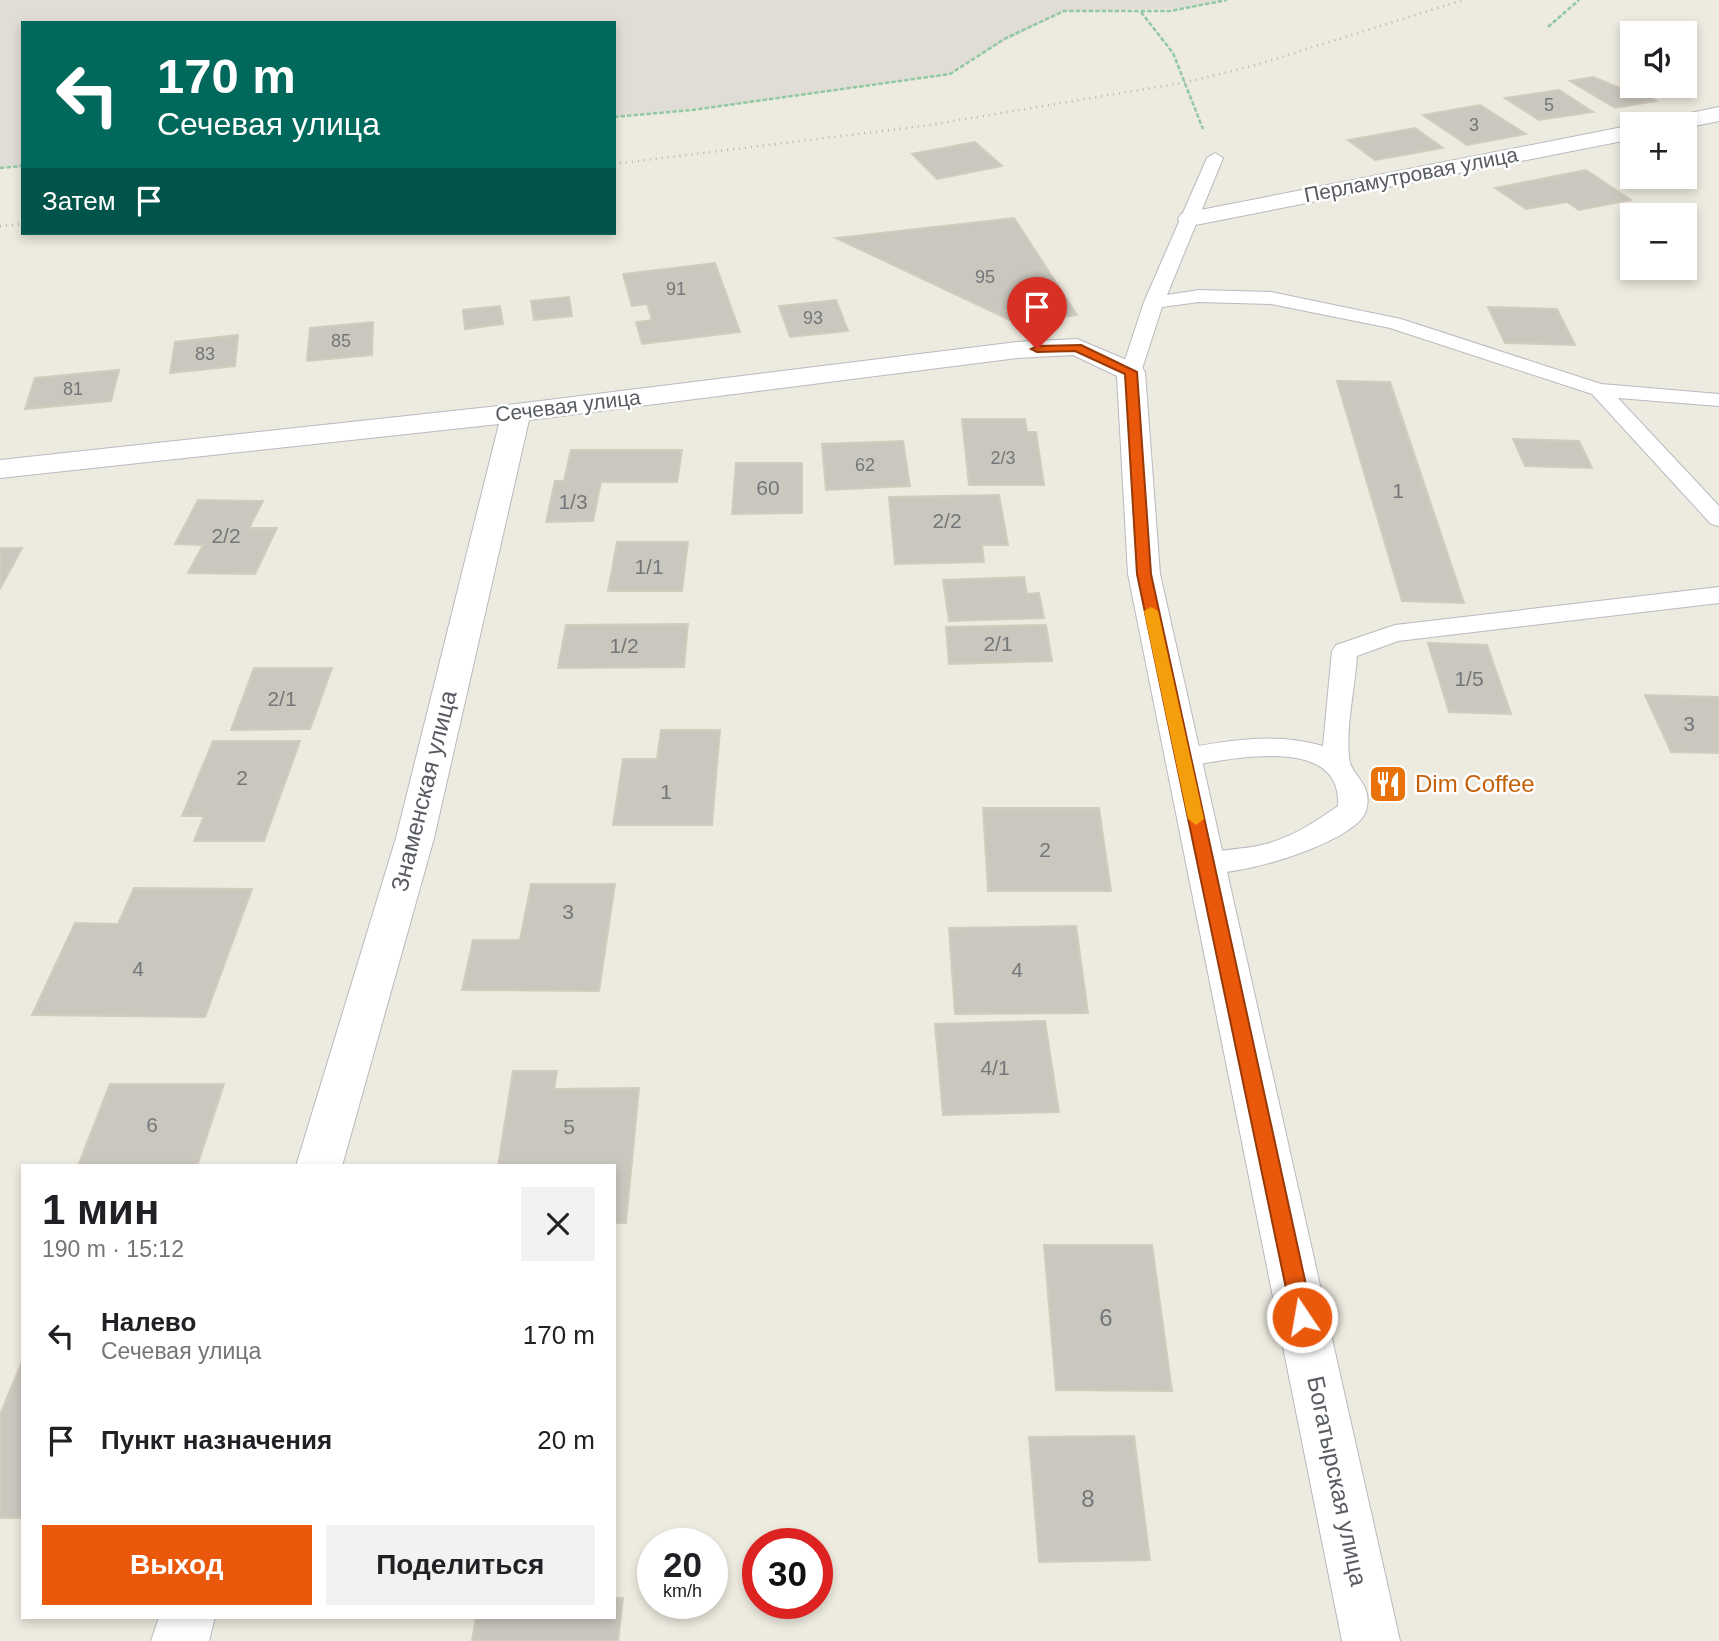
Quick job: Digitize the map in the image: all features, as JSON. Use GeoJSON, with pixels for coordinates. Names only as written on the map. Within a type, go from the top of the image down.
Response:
{"type":"FeatureCollection","features":[{"type":"Feature","properties":{"kind":"street"},"geometry":{"type":"LineString","coordinates":[[1697,118],[1719,114]]}},
{"type":"Feature","properties":{"kind":"street","name":"Перламутровая улица"},"geometry":{"type":"LineString","coordinates":[[1190,219],[1620,135]]}},
{"type":"Feature","properties":{"kind":"street","name":"Сечевая улица"},"geometry":{"type":"LineString","coordinates":[[0,470],[516,413],[1017,350],[1077,347],[1131,372]]}},
{"type":"Feature","properties":{"kind":"street","name":"Богатырская улица"},"geometry":{"type":"LineString","coordinates":[[1131,372],[1144,574],[1371,1641]]}},
{"type":"Feature","properties":{"kind":"street","name":"Знаменская улица"},"geometry":{"type":"LineString","coordinates":[[320,1164],[415,838],[516,413]]}},
{"type":"Feature","properties":{"kind":"street"},"geometry":{"type":"LineString","coordinates":[[180,1641],[186,1619]]}},
{"type":"Feature","properties":{"kind":"lane"},"geometry":{"type":"LineString","coordinates":[[1131,372],[1154,302],[1215,158]]}},
{"type":"Feature","properties":{"kind":"lane"},"geometry":{"type":"LineString","coordinates":[[1154,302],[1199,296],[1271,298],[1394,323],[1599,390],[1719,400]]}},
{"type":"Feature","properties":{"kind":"lane"},"geometry":{"type":"LineString","coordinates":[[1599,390],[1719,519]]}},
{"type":"Feature","properties":{"kind":"lane"},"geometry":{"type":"LineString","coordinates":[[1335,763],[1345,651],[1395,633],[1719,596]]}},
{"type":"Feature","properties":{"kind":"lane"},"geometry":{"type":"LineString","coordinates":[[1182,758],[1254,745],[1297,747],[1335,763],[1351,784],[1352,810],[1312,838],[1279,850],[1206,864]]}},
{"type":"Feature","properties":{"kind":"path"},"geometry":{"type":"LineString","coordinates":[[616,117],[704,109],[950,74],[1006,37],[1064,11],[1140,11],[1205,6],[1227,0]]}},
{"type":"Feature","properties":{"kind":"path"},"geometry":{"type":"LineString","coordinates":[[1548,27],[1579,0]]}},
{"type":"Feature","properties":{"kind":"path"},"geometry":{"type":"LineString","coordinates":[[1140,11],[1164,33],[1187,82],[1197,115]]}},
{"type":"Feature","properties":{"kind":"path"},"geometry":{"type":"LineString","coordinates":[[0,168],[21,166]]}},
{"type":"Feature","properties":{"kind":"shaded area"},"geometry":{"type":"Polygon","coordinates":[[[0,0],[1220,0],[1190,8],[1064,11],[978,55],[950,74],[716,107],[616,116],[616,21],[21,21],[21,166],[0,168],[0,0]]]}},
{"type":"Feature","properties":{"kind":"building"},"geometry":{"type":"Polygon","coordinates":[[[1593,77],[1620,88],[1620,98],[1651,98],[1656,101],[1615,108],[1570,81],[1593,77]]]}},
{"type":"Feature","properties":{"kind":"building"},"geometry":{"type":"Polygon","coordinates":[[[1559,90],[1593,112],[1539,120],[1505,98],[1559,90]]]}},
{"type":"Feature","properties":{"kind":"building"},"geometry":{"type":"Polygon","coordinates":[[[1480,105],[1526,134],[1467,145],[1423,115],[1480,105]]]}},
{"type":"Feature","properties":{"kind":"building"},"geometry":{"type":"Polygon","coordinates":[[[1415,128],[1443,148],[1375,160],[1348,140],[1415,128]]]}},
{"type":"Feature","properties":{"kind":"building"},"geometry":{"type":"Polygon","coordinates":[[[975,142],[1002,166],[937,179],[912,154],[975,142]]]}},
{"type":"Feature","properties":{"kind":"building"},"geometry":{"type":"Polygon","coordinates":[[[1586,170],[1631,200],[1579,210],[1567,202],[1526,209],[1495,188],[1586,170]]]}},
{"type":"Feature","properties":{"kind":"building"},"geometry":{"type":"Polygon","coordinates":[[[1014,218],[1077,315],[1016,323],[836,238],[1014,218]]]}},
{"type":"Feature","properties":{"kind":"building"},"geometry":{"type":"Polygon","coordinates":[[[715,263],[740,332],[642,344],[636,322],[652,320],[647,304],[632,306],[623,274],[715,263]]]}},
{"type":"Feature","properties":{"kind":"building"},"geometry":{"type":"Polygon","coordinates":[[[569,297],[572,316],[534,320],[531,301],[569,297]]]}},
{"type":"Feature","properties":{"kind":"building"},"geometry":{"type":"Polygon","coordinates":[[[836,300],[848,331],[790,337],[779,306],[836,300]]]}},
{"type":"Feature","properties":{"kind":"building"},"geometry":{"type":"Polygon","coordinates":[[[500,306],[503,324],[465,329],[463,310],[500,306]]]}},
{"type":"Feature","properties":{"kind":"building"},"geometry":{"type":"Polygon","coordinates":[[[1488,307],[1557,309],[1575,345],[1505,343],[1488,307]]]}},
{"type":"Feature","properties":{"kind":"building"},"geometry":{"type":"Polygon","coordinates":[[[373,322],[372,355],[307,361],[310,328],[373,322]]]}},
{"type":"Feature","properties":{"kind":"building"},"geometry":{"type":"Polygon","coordinates":[[[238,335],[235,366],[170,373],[175,342],[238,335]]]}},
{"type":"Feature","properties":{"kind":"building"},"geometry":{"type":"Polygon","coordinates":[[[119,370],[111,401],[25,409],[35,378],[119,370]]]}},
{"type":"Feature","properties":{"kind":"building"},"geometry":{"type":"Polygon","coordinates":[[[1337,381],[1390,382],[1464,603],[1402,601],[1337,381]]]}},
{"type":"Feature","properties":{"kind":"building"},"geometry":{"type":"Polygon","coordinates":[[[962,419],[1025,419],[1027,432],[1036,432],[1044,485],[969,485],[962,419]]]}},
{"type":"Feature","properties":{"kind":"building"},"geometry":{"type":"Polygon","coordinates":[[[1513,439],[1579,441],[1592,468],[1525,466],[1513,439]]]}},
{"type":"Feature","properties":{"kind":"building"},"geometry":{"type":"Polygon","coordinates":[[[903,441],[910,486],[826,490],[822,444],[903,441]]]}},
{"type":"Feature","properties":{"kind":"building"},"geometry":{"type":"Polygon","coordinates":[[[571,450],[682,450],[677,482],[601,482],[593,521],[546,522],[555,481],[564,481],[571,450]]]}},
{"type":"Feature","properties":{"kind":"building"},"geometry":{"type":"Polygon","coordinates":[[[736,463],[802,463],[802,513],[732,514],[736,463]]]}},
{"type":"Feature","properties":{"kind":"building"},"geometry":{"type":"Polygon","coordinates":[[[999,495],[1008,545],[982,545],[984,562],[895,564],[889,497],[999,495]]]}},
{"type":"Feature","properties":{"kind":"building"},"geometry":{"type":"Polygon","coordinates":[[[198,500],[263,501],[249,528],[277,528],[255,574],[188,573],[203,545],[175,544],[198,500]]]}},
{"type":"Feature","properties":{"kind":"building"},"geometry":{"type":"Polygon","coordinates":[[[617,542],[688,542],[682,591],[608,591],[617,542]]]}},
{"type":"Feature","properties":{"kind":"building"},"geometry":{"type":"Polygon","coordinates":[[[0,548],[22,548],[0,589],[0,548]]]}},
{"type":"Feature","properties":{"kind":"building"},"geometry":{"type":"Polygon","coordinates":[[[1024,577],[1027,594],[1039,593],[1044,618],[949,621],[943,580],[1024,577]]]}},
{"type":"Feature","properties":{"kind":"building"},"geometry":{"type":"Polygon","coordinates":[[[688,624],[684,667],[558,668],[566,625],[688,624]]]}},
{"type":"Feature","properties":{"kind":"building"},"geometry":{"type":"Polygon","coordinates":[[[1046,625],[1052,661],[949,664],[946,627],[1046,625]]]}},
{"type":"Feature","properties":{"kind":"building"},"geometry":{"type":"Polygon","coordinates":[[[1428,643],[1487,645],[1511,714],[1449,712],[1428,643]]]}},
{"type":"Feature","properties":{"kind":"building"},"geometry":{"type":"Polygon","coordinates":[[[254,668],[332,668],[310,729],[231,730],[254,668]]]}},
{"type":"Feature","properties":{"kind":"building"},"geometry":{"type":"Polygon","coordinates":[[[1645,695],[1719,697],[1719,753],[1671,752],[1645,695]]]}},
{"type":"Feature","properties":{"kind":"building"},"geometry":{"type":"Polygon","coordinates":[[[661,730],[720,730],[712,825],[613,825],[623,759],[657,759],[661,730]]]}},
{"type":"Feature","properties":{"kind":"building"},"geometry":{"type":"Polygon","coordinates":[[[213,741],[300,741],[264,841],[194,841],[204,816],[182,816],[213,741]]]}},
{"type":"Feature","properties":{"kind":"building"},"geometry":{"type":"Polygon","coordinates":[[[983,808],[1099,808],[1111,891],[988,891],[983,808]]]}},
{"type":"Feature","properties":{"kind":"building"},"geometry":{"type":"Polygon","coordinates":[[[531,884],[615,884],[599,991],[462,990],[473,940],[520,940],[531,884]]]}},
{"type":"Feature","properties":{"kind":"building"},"geometry":{"type":"Polygon","coordinates":[[[134,888],[252,889],[205,1017],[32,1015],[75,923],[118,924],[134,888]]]}},
{"type":"Feature","properties":{"kind":"building"},"geometry":{"type":"Polygon","coordinates":[[[1076,926],[1088,1013],[955,1014],[949,928],[1076,926]]]}},
{"type":"Feature","properties":{"kind":"building"},"geometry":{"type":"Polygon","coordinates":[[[1045,1021],[1059,1112],[943,1115],[935,1024],[1045,1021]]]}},
{"type":"Feature","properties":{"kind":"building"},"geometry":{"type":"Polygon","coordinates":[[[513,1071],[557,1071],[554,1089],[639,1088],[626,1223],[616,1223],[616,1164],[498,1164],[513,1071]]]}},
{"type":"Feature","properties":{"kind":"building"},"geometry":{"type":"Polygon","coordinates":[[[110,1084],[224,1084],[198,1164],[79,1164],[110,1084]]]}},
{"type":"Feature","properties":{"kind":"building"},"geometry":{"type":"Polygon","coordinates":[[[1044,1245],[1152,1245],[1172,1391],[1056,1390],[1044,1245]]]}},
{"type":"Feature","properties":{"kind":"building"},"geometry":{"type":"Polygon","coordinates":[[[21,1364],[21,1518],[0,1518],[0,1415],[21,1364]]]}},
{"type":"Feature","properties":{"kind":"building"},"geometry":{"type":"Polygon","coordinates":[[[1134,1436],[1150,1560],[1039,1562],[1029,1437],[1134,1436]]]}},
{"type":"Feature","properties":{"kind":"building"},"geometry":{"type":"Polygon","coordinates":[[[616,1598],[623,1598],[618,1641],[472,1641],[476,1619],[616,1619],[616,1598]]]}},
{"type":"Feature","properties":{"kind":"railway"},"geometry":{"type":"LineString","coordinates":[[616,164],[930,125],[1187,82],[1256,65],[1463,0]]}},
{"type":"Feature","properties":{"kind":"railway"},"geometry":{"type":"LineString","coordinates":[[0,226],[21,224]]}},
{"type":"Feature","properties":{"kind":"slow traffic"},"geometry":{"type":"LineString","coordinates":[[1151,611],[1196,819]]}},
{"type":"Feature","properties":{"kind":"place","name":"Dim Coffee"},"geometry":{"type":"Point","coordinates":[1388,784]}},
{"type":"Feature","properties":{"kind":"route"},"geometry":{"type":"LineString","coordinates":[[1037,349],[1077,347],[1131,372],[1144,574],[1302,1317]]}}]}
